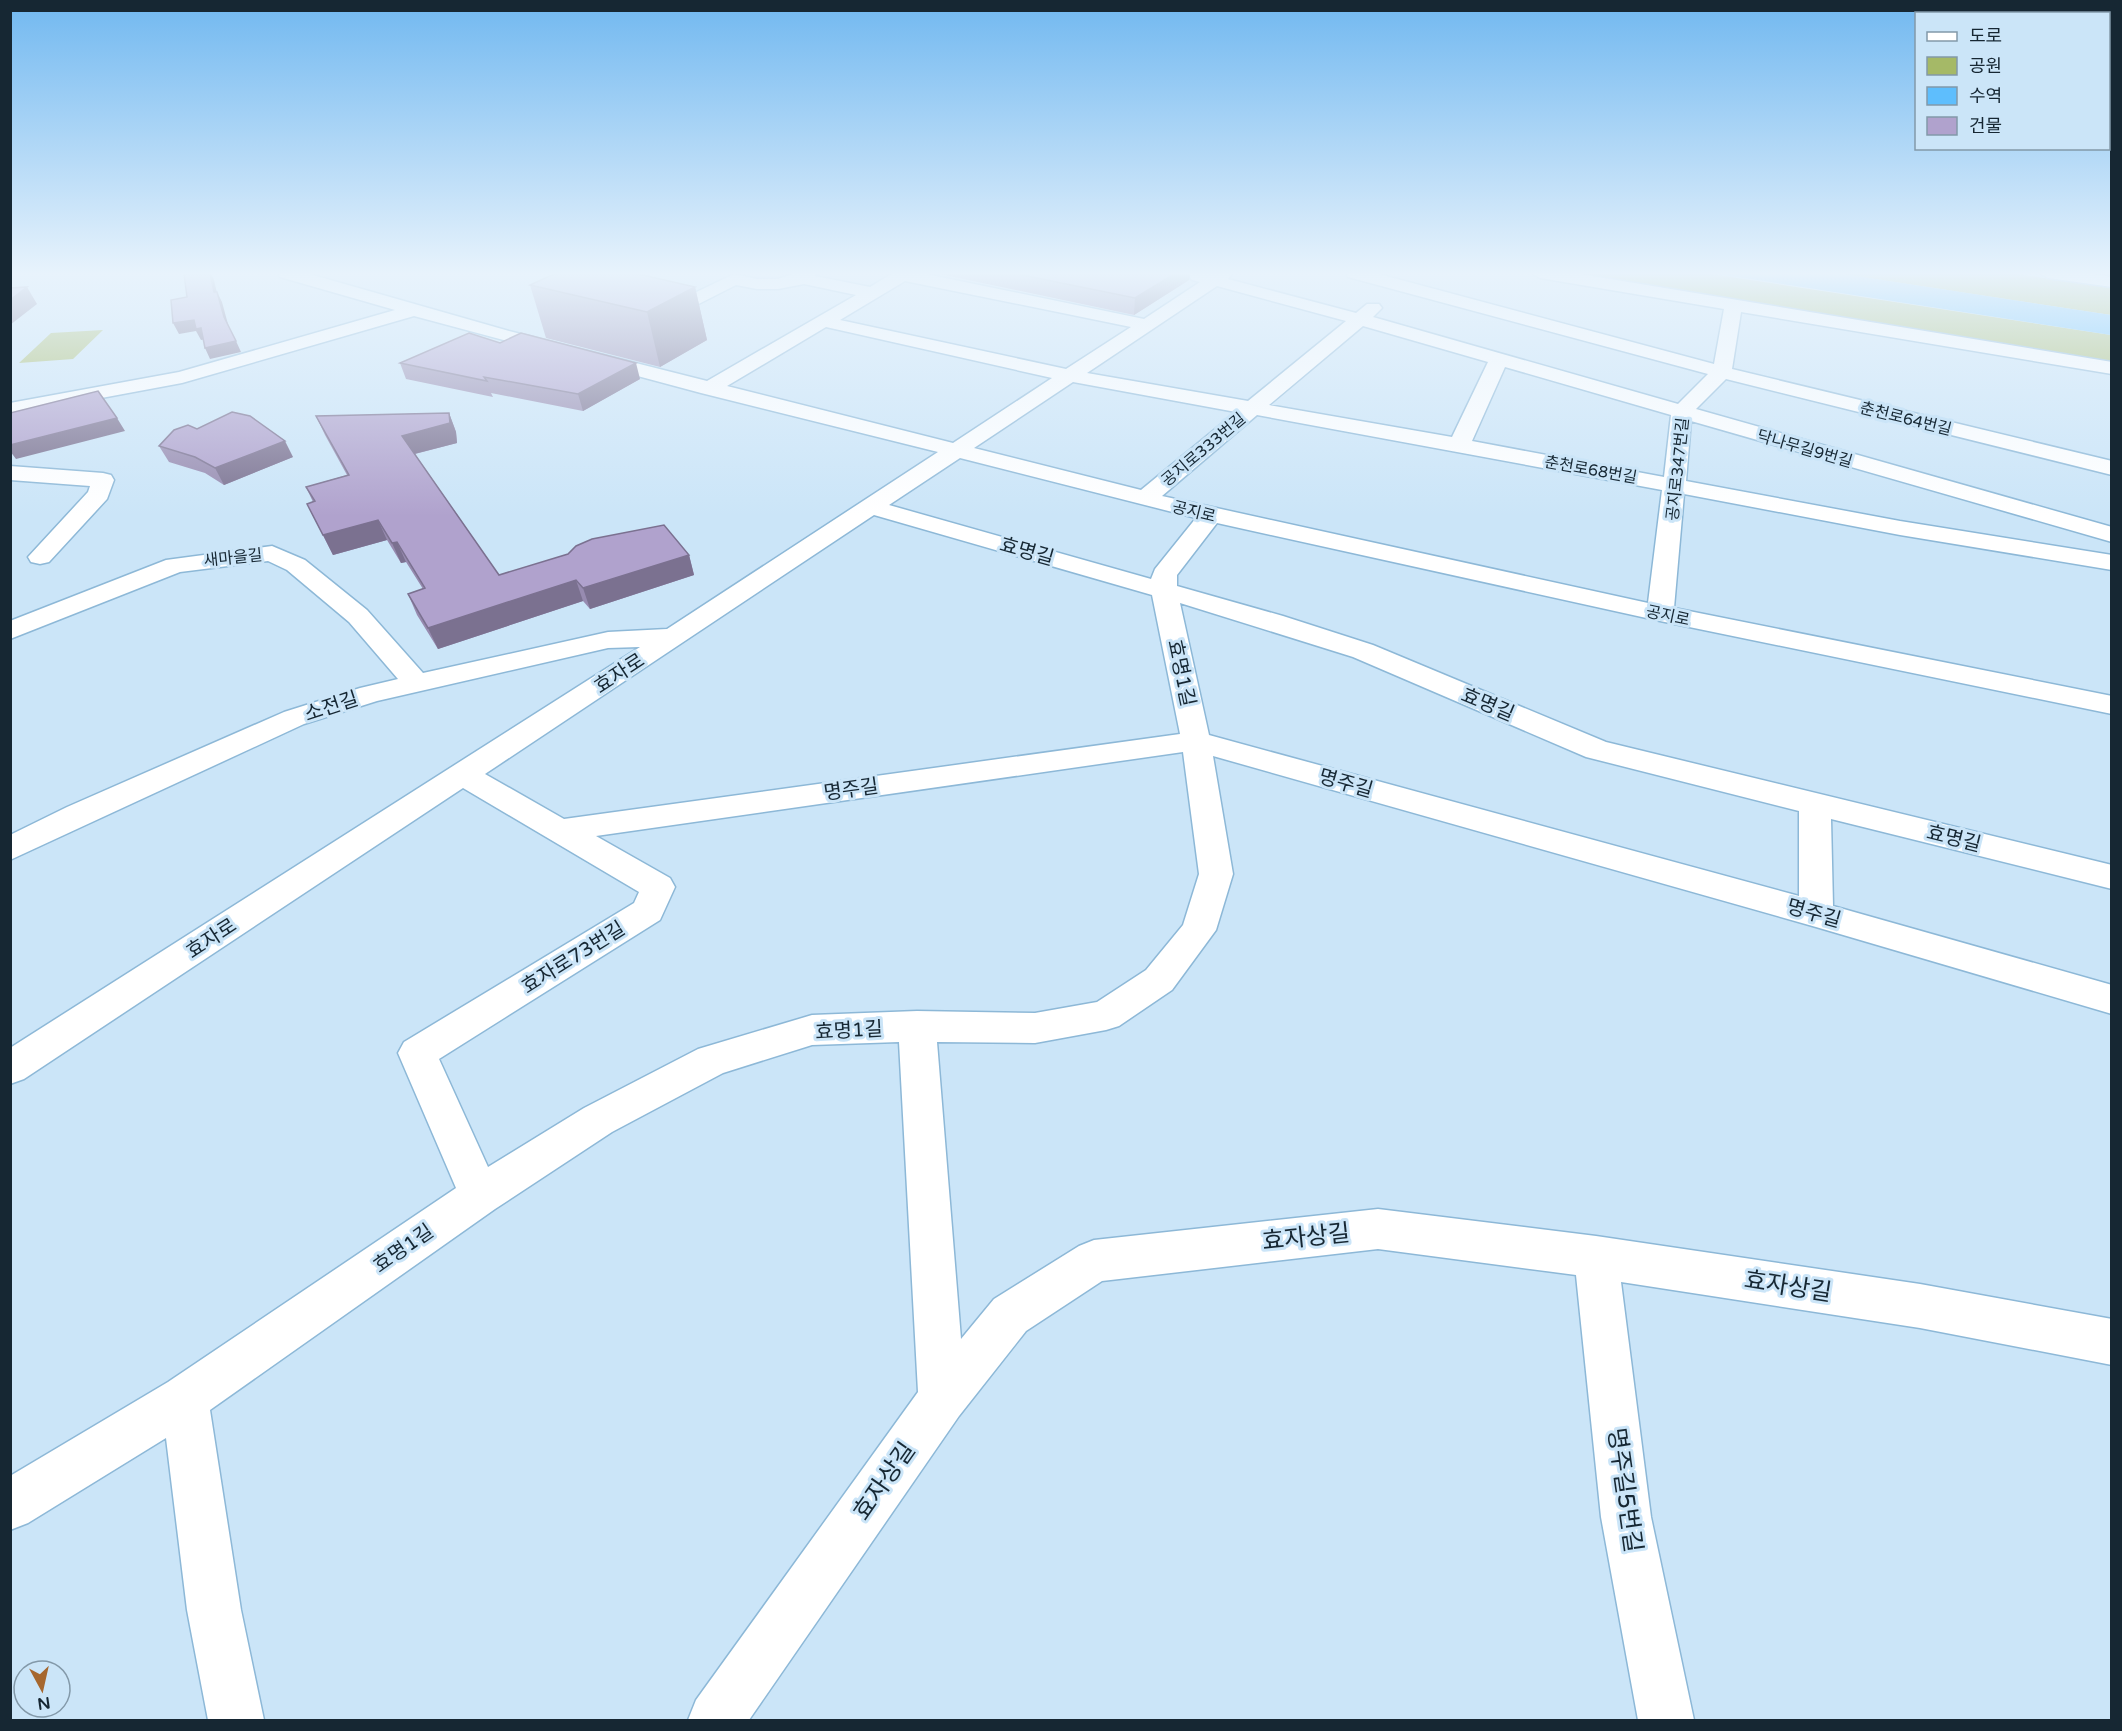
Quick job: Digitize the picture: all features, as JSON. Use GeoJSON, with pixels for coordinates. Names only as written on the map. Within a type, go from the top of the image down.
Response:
{"type":"FeatureCollection","features":[{"type":"Feature","properties":{"kind":"street"},"geometry":{"type":"LineString","coordinates":[[10,409],[182,377],[262,354]]}},
{"type":"Feature","properties":{"kind":"street","name":"공지로"},"geometry":{"type":"LineString","coordinates":[[574,354],[1210,515],[1660,613],[2112,705]]}},
{"type":"Feature","properties":{"kind":"street"},"geometry":{"type":"LineString","coordinates":[[708,389],[770,354]]}},
{"type":"Feature","properties":{"kind":"street","name":"춘천로68번길"},"geometry":{"type":"LineString","coordinates":[[970,354],[1070,376],[1251,410],[1459,445],[1900,528],[2112,563]]}},
{"type":"Feature","properties":{"kind":"street","name":"효자로"},"geometry":{"type":"LineString","coordinates":[[10,1068],[463,775],[954,450],[1104,354]]}},
{"type":"Feature","properties":{"kind":"street","name":"공지로333번길"},"geometry":{"type":"LineString","coordinates":[[1144,499],[1318,354]]}},
{"type":"Feature","properties":{"kind":"street","name":"닥나무길9번길"},"geometry":{"type":"LineString","coordinates":[[1478,354],[2112,535]]}},
{"type":"Feature","properties":{"kind":"street","name":"춘천로64번길"},"geometry":{"type":"LineString","coordinates":[[1654,354],[2112,468]]}},
{"type":"Feature","properties":{"kind":"street"},"geometry":{"type":"LineString","coordinates":[[1722,372],[1725,354]]}},
{"type":"Feature","properties":{"kind":"street"},"geometry":{"type":"LineString","coordinates":[[1974,354],[2111,379]]}},
{"type":"Feature","properties":{"kind":"street"},"geometry":{"type":"LineString","coordinates":[[1459,445],[1499,360]]}},
{"type":"Feature","properties":{"kind":"street","name":"공지로347번길"},"geometry":{"type":"LineString","coordinates":[[1660,613],[1682,412],[1722,372]]}},
{"type":"Feature","properties":{"kind":"street"},"geometry":{"type":"LineString","coordinates":[[10,473],[103,480],[99,494],[40,557]]}},
{"type":"Feature","properties":{"kind":"street","name":"효명길"},"geometry":{"type":"LineString","coordinates":[[871,507],[1164,590],[1363,651],[1597,750],[2112,877]]}},
{"type":"Feature","properties":{"kind":"street"},"geometry":{"type":"LineString","coordinates":[[1164,590],[1164,574],[1210,515]]}},
{"type":"Feature","properties":{"kind":"street","name":"새마을길"},"geometry":{"type":"LineString","coordinates":[[10,631],[175,565],[272,553],[296,565],[358,616],[417,684]]}},
{"type":"Feature","properties":{"kind":"street","name":"효명1길"},"geometry":{"type":"LineString","coordinates":[[10,1505],[185,1399],[480,1195],[598,1120],[712,1060],[812,1030],[917,1026],[1035,1029],[1106,1015],[1159,980],[1199,930],[1216,874],[1196,741],[1164,590]]}},
{"type":"Feature","properties":{"kind":"street","name":"소전길"},"geometry":{"type":"LineString","coordinates":[[10,849],[78,815],[294,718],[370,694],[608,640],[675,636]]}},
{"type":"Feature","properties":{"kind":"street","name":"명주길"},"geometry":{"type":"LineString","coordinates":[[562,830],[1196,741],[1816,914],[2112,1000]]}},
{"type":"Feature","properties":{"kind":"street","name":"효자로73번길"},"geometry":{"type":"LineString","coordinates":[[463,775],[658,887],[648,911],[417,1053],[480,1195]]}},
{"type":"Feature","properties":{"kind":"street"},"geometry":{"type":"LineString","coordinates":[[1815,804],[1816,914]]}},
{"type":"Feature","properties":{"kind":"street"},"geometry":{"type":"LineString","coordinates":[[917,1026],[942,1399]]}},
{"type":"Feature","properties":{"kind":"street","name":"효자상길"},"geometry":{"type":"LineString","coordinates":[[716,1720],[942,1399],[1010,1316],[1094,1261],[1378,1229],[1596,1257],[1920,1306],[2112,1342]]}},
{"type":"Feature","properties":{"kind":"street","name":"명주길5번길"},"geometry":{"type":"LineString","coordinates":[[1596,1257],[1626,1517],[1666,1720]]}},
{"type":"Feature","properties":{"kind":"street"},"geometry":{"type":"LineString","coordinates":[[185,1399],[214,1610],[236,1720]]}},
{"type":"Feature","properties":{"kind":"green space"},"geometry":{"type":"Polygon","coordinates":[[[29,354],[78,354],[73,359],[19,363],[29,354]]]}},
{"type":"Feature","properties":{"kind":"green space"},"geometry":{"type":"Polygon","coordinates":[[[2055,354],[2111,354],[2111,363],[2055,354]]]}},
{"type":"Feature","properties":{"kind":"building"},"geometry":{"type":"Polygon","coordinates":[[[421,354],[601,354],[636,363],[578,394],[484,377],[487,381],[400,363],[421,354]]]}},
{"type":"Feature","properties":{"kind":"building"},"geometry":{"type":"Polygon","coordinates":[[[98,391],[117,418],[10,445],[10,413],[98,391]]]}},
{"type":"Feature","properties":{"kind":"building"},"geometry":{"type":"Polygon","coordinates":[[[232,412],[250,416],[285,441],[215,468],[195,457],[159,446],[174,430],[188,425],[197,429],[232,412]]]}},
{"type":"Feature","properties":{"kind":"building"},"geometry":{"type":"Polygon","coordinates":[[[449,413],[450,423],[402,436],[499,575],[568,554],[576,546],[592,539],[664,525],[689,555],[583,588],[576,580],[428,628],[408,594],[425,588],[397,542],[392,543],[378,520],[323,535],[307,504],[315,501],[306,487],[349,475],[316,416],[449,413]]]}}]}
